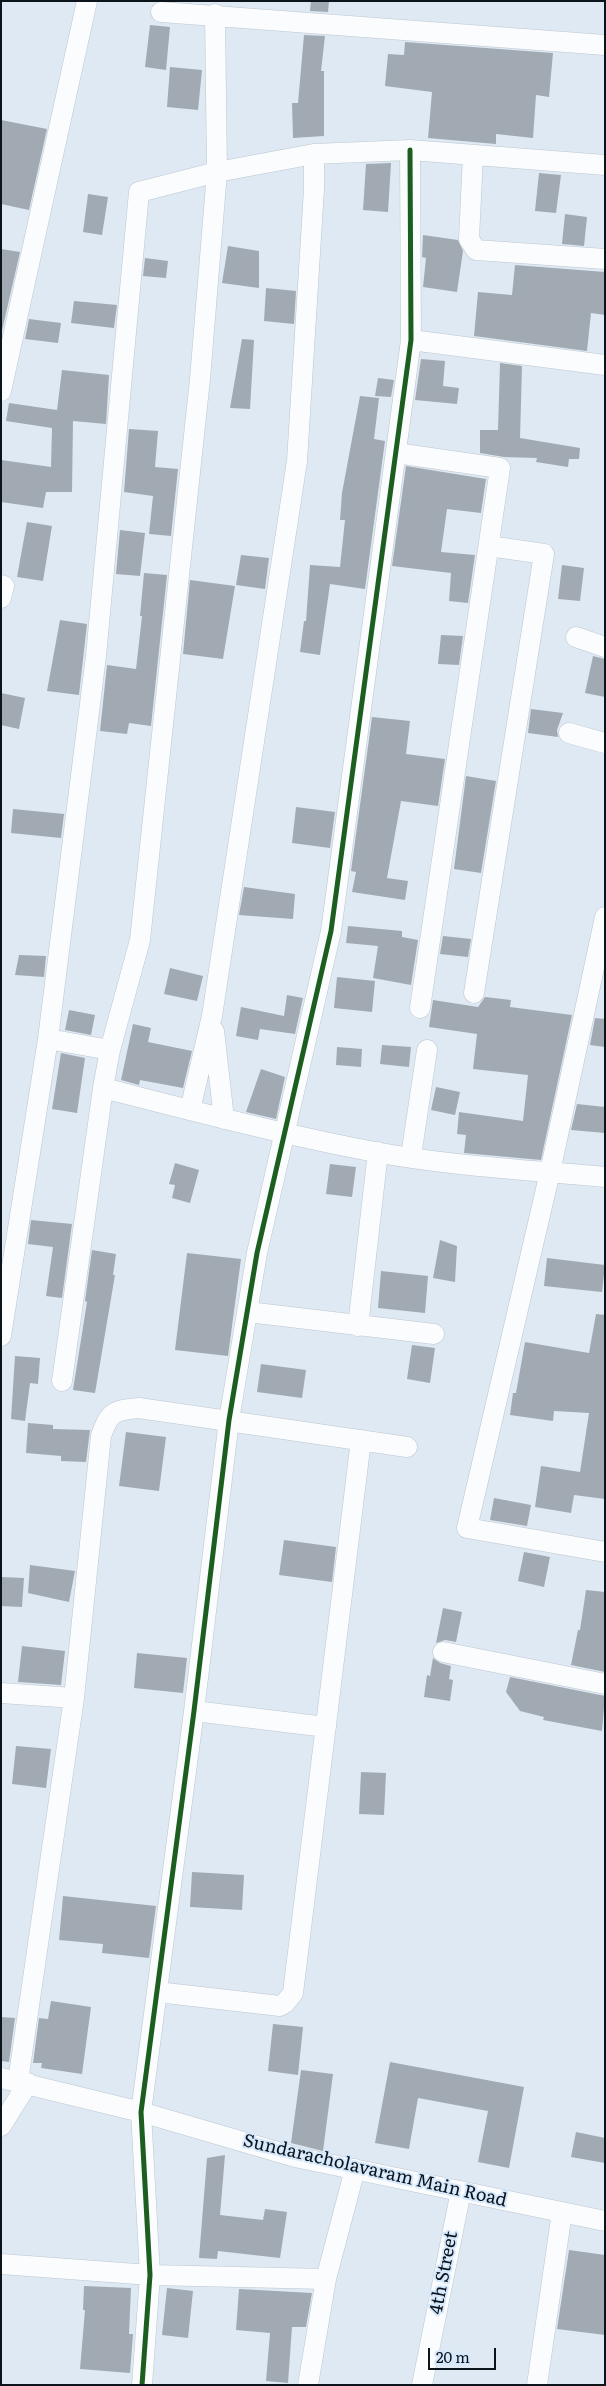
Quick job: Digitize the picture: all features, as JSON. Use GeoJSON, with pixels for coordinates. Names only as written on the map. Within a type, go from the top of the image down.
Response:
{"type":"FeatureCollection","features":[{"type":"Feature","properties":{"kind":"street"},"geometry":{"type":"LineString","coordinates":[[1,390],[5,352],[87,1]]}},
{"type":"Feature","properties":{"kind":"street"},"geometry":{"type":"LineString","coordinates":[[161,12],[215,14],[605,45]]}},
{"type":"Feature","properties":{"kind":"street"},"geometry":{"type":"LineString","coordinates":[[62,1382],[103,1088],[110,1050],[140,940],[200,379],[217,172],[215,14]]}},
{"type":"Feature","properties":{"kind":"street"},"geometry":{"type":"LineString","coordinates":[[142,2385],[150,2275],[141,2112],[194,1711],[229,1420],[258,1253],[331,931],[411,340],[410,150]]}},
{"type":"Feature","properties":{"kind":"street"},"geometry":{"type":"LineString","coordinates":[[1,1336],[48,1039],[96,656],[138,192],[217,172],[314,154],[410,150],[605,165]]}},
{"type":"Feature","properties":{"kind":"street"},"geometry":{"type":"LineString","coordinates":[[190,1110],[212,1016],[297,462],[314,199],[314,154]]}},
{"type":"Feature","properties":{"kind":"street"},"geometry":{"type":"LineString","coordinates":[[473,156],[469,239],[476,250],[605,259]]}},
{"type":"Feature","properties":{"kind":"street"},"geometry":{"type":"LineString","coordinates":[[411,340],[605,365]]}},
{"type":"Feature","properties":{"kind":"street"},"geometry":{"type":"LineString","coordinates":[[396,454],[500,468],[420,1008]]}},
{"type":"Feature","properties":{"kind":"street"},"geometry":{"type":"LineString","coordinates":[[474,993],[544,554],[489,546]]}},
{"type":"Feature","properties":{"kind":"street"},"geometry":{"type":"LineString","coordinates":[[1,585],[4,586],[1,598]]}},
{"type":"Feature","properties":{"kind":"street"},"geometry":{"type":"LineString","coordinates":[[576,637],[605,647]]}},
{"type":"Feature","properties":{"kind":"street"},"geometry":{"type":"LineString","coordinates":[[569,733],[605,743]]}},
{"type":"Feature","properties":{"kind":"street"},"geometry":{"type":"LineString","coordinates":[[605,917],[550,1172],[467,1528],[605,1552]]}},
{"type":"Feature","properties":{"kind":"street"},"geometry":{"type":"LineString","coordinates":[[212,1016],[224,1118]]}},
{"type":"Feature","properties":{"kind":"street"},"geometry":{"type":"LineString","coordinates":[[48,1039],[110,1050]]}},
{"type":"Feature","properties":{"kind":"street"},"geometry":{"type":"LineString","coordinates":[[411,1156],[427,1050]]}},
{"type":"Feature","properties":{"kind":"street"},"geometry":{"type":"LineString","coordinates":[[103,1088],[284,1133],[378,1152],[605,1177]]}},
{"type":"Feature","properties":{"kind":"street"},"geometry":{"type":"LineString","coordinates":[[358,1326],[378,1152]]}},
{"type":"Feature","properties":{"kind":"street"},"geometry":{"type":"LineString","coordinates":[[248,1312],[434,1334]]}},
{"type":"Feature","properties":{"kind":"street"},"geometry":{"type":"LineString","coordinates":[[1,2126],[16,2080],[74,1698],[101,1436],[107,1418],[119,1410],[139,1408],[407,1447]]}},
{"type":"Feature","properties":{"kind":"street"},"geometry":{"type":"LineString","coordinates":[[157,1992],[280,2006],[290,1998],[294,1985],[361,1440]]}},
{"type":"Feature","properties":{"kind":"street"},"geometry":{"type":"LineString","coordinates":[[443,1652],[605,1684]]}},
{"type":"Feature","properties":{"kind":"street"},"geometry":{"type":"LineString","coordinates":[[1,1693],[74,1698]]}},
{"type":"Feature","properties":{"kind":"street"},"geometry":{"type":"LineString","coordinates":[[194,1711],[326,1727]]}},
{"type":"Feature","properties":{"kind":"street","name":"Sundaracholavaram Main Road"},"geometry":{"type":"LineString","coordinates":[[16,2080],[141,2112],[295,2157],[605,2221]]}},
{"type":"Feature","properties":{"kind":"street"},"geometry":{"type":"LineString","coordinates":[[308,2385],[326,2279],[355,2169]]}},
{"type":"Feature","properties":{"kind":"street","name":"4th Street"},"geometry":{"type":"LineString","coordinates":[[422,2385],[461,2191]]}},
{"type":"Feature","properties":{"kind":"street"},"geometry":{"type":"LineString","coordinates":[[537,2385],[562,2212]]}},
{"type":"Feature","properties":{"kind":"street"},"geometry":{"type":"LineString","coordinates":[[1,2264],[150,2275],[326,2279]]}},
{"type":"Feature","properties":{"kind":"building"},"geometry":{"type":"Polygon","coordinates":[[[311,1],[329,1],[328,12],[310,11],[311,1]]]}},
{"type":"Feature","properties":{"kind":"building"},"geometry":{"type":"Polygon","coordinates":[[[150,25],[170,27],[166,70],[145,67],[150,25]]]}},
{"type":"Feature","properties":{"kind":"building"},"geometry":{"type":"Polygon","coordinates":[[[304,35],[325,36],[321,71],[324,71],[324,136],[293,138],[292,103],[298,103],[304,35]]]}},
{"type":"Feature","properties":{"kind":"building"},"geometry":{"type":"Polygon","coordinates":[[[405,42],[553,53],[549,97],[536,95],[533,138],[496,134],[496,144],[428,138],[432,92],[385,86],[388,54],[404,55],[405,42]]]}},
{"type":"Feature","properties":{"kind":"building"},"geometry":{"type":"Polygon","coordinates":[[[170,67],[202,70],[198,110],[167,107],[170,67]]]}},
{"type":"Feature","properties":{"kind":"building"},"geometry":{"type":"Polygon","coordinates":[[[1,120],[47,129],[29,210],[1,204],[1,120]]]}},
{"type":"Feature","properties":{"kind":"building"},"geometry":{"type":"Polygon","coordinates":[[[391,163],[388,212],[363,210],[366,164],[391,163]]]}},
{"type":"Feature","properties":{"kind":"building"},"geometry":{"type":"Polygon","coordinates":[[[539,173],[561,175],[556,213],[535,211],[539,173]]]}},
{"type":"Feature","properties":{"kind":"building"},"geometry":{"type":"Polygon","coordinates":[[[88,194],[108,197],[102,235],[83,232],[88,194]]]}},
{"type":"Feature","properties":{"kind":"building"},"geometry":{"type":"Polygon","coordinates":[[[565,214],[587,217],[584,246],[562,244],[565,214]]]}},
{"type":"Feature","properties":{"kind":"building"},"geometry":{"type":"Polygon","coordinates":[[[423,235],[458,240],[463,251],[457,292],[423,287],[426,258],[422,257],[423,235]]]}},
{"type":"Feature","properties":{"kind":"building"},"geometry":{"type":"Polygon","coordinates":[[[228,246],[259,251],[259,288],[222,283],[228,246]]]}},
{"type":"Feature","properties":{"kind":"building"},"geometry":{"type":"Polygon","coordinates":[[[1,249],[20,252],[1,335],[1,249]]]}},
{"type":"Feature","properties":{"kind":"building"},"geometry":{"type":"Polygon","coordinates":[[[145,258],[168,261],[166,278],[143,276],[145,258]]]}},
{"type":"Feature","properties":{"kind":"building"},"geometry":{"type":"Polygon","coordinates":[[[515,265],[605,272],[605,315],[591,313],[587,351],[474,336],[478,292],[512,295],[515,265]]]}},
{"type":"Feature","properties":{"kind":"building"},"geometry":{"type":"Polygon","coordinates":[[[266,288],[296,291],[294,324],[264,321],[266,288]]]}},
{"type":"Feature","properties":{"kind":"building"},"geometry":{"type":"Polygon","coordinates":[[[74,301],[117,305],[114,328],[71,323],[74,301]]]}},
{"type":"Feature","properties":{"kind":"building"},"geometry":{"type":"Polygon","coordinates":[[[29,319],[61,323],[58,343],[25,339],[29,319]]]}},
{"type":"Feature","properties":{"kind":"building"},"geometry":{"type":"Polygon","coordinates":[[[242,339],[254,340],[250,409],[230,408],[242,339]]]}},
{"type":"Feature","properties":{"kind":"building"},"geometry":{"type":"Polygon","coordinates":[[[421,359],[445,361],[443,386],[459,388],[457,404],[415,400],[421,359]]]}},
{"type":"Feature","properties":{"kind":"building"},"geometry":{"type":"Polygon","coordinates":[[[500,363],[522,366],[520,438],[580,448],[579,459],[569,459],[568,467],[536,462],[537,458],[504,457],[480,453],[480,430],[498,430],[500,363]]]}},
{"type":"Feature","properties":{"kind":"building"},"geometry":{"type":"Polygon","coordinates":[[[62,370],[109,375],[106,424],[73,421],[72,492],[46,492],[43,508],[1,502],[1,460],[51,467],[52,428],[6,421],[9,403],[57,410],[62,370]]]}},
{"type":"Feature","properties":{"kind":"building"},"geometry":{"type":"Polygon","coordinates":[[[378,378],[394,380],[391,397],[375,396],[378,378]]]}},
{"type":"Feature","properties":{"kind":"building"},"geometry":{"type":"Polygon","coordinates":[[[360,396],[379,398],[374,439],[385,441],[365,589],[330,584],[320,655],[300,652],[304,621],[306,621],[310,565],[340,567],[345,520],[340,520],[342,493],[360,396]]]}},
{"type":"Feature","properties":{"kind":"building"},"geometry":{"type":"Polygon","coordinates":[[[129,429],[158,431],[155,467],[178,469],[171,536],[149,534],[153,496],[124,492],[129,429]]]}},
{"type":"Feature","properties":{"kind":"building"},"geometry":{"type":"Polygon","coordinates":[[[406,466],[486,479],[481,513],[447,509],[441,552],[475,555],[468,603],[449,601],[451,573],[392,566],[406,466]]]}},
{"type":"Feature","properties":{"kind":"building"},"geometry":{"type":"Polygon","coordinates":[[[27,522],[52,526],[43,581],[17,577],[27,522]]]}},
{"type":"Feature","properties":{"kind":"building"},"geometry":{"type":"Polygon","coordinates":[[[120,530],[145,533],[140,576],[116,574],[120,530]]]}},
{"type":"Feature","properties":{"kind":"building"},"geometry":{"type":"Polygon","coordinates":[[[241,555],[269,558],[265,589],[236,585],[241,555]]]}},
{"type":"Feature","properties":{"kind":"building"},"geometry":{"type":"Polygon","coordinates":[[[562,565],[584,568],[580,601],[558,599],[562,565]]]}},
{"type":"Feature","properties":{"kind":"building"},"geometry":{"type":"Polygon","coordinates":[[[144,573],[167,575],[151,726],[129,723],[127,734],[100,731],[107,665],[136,669],[142,616],[140,616],[144,573]]]}},
{"type":"Feature","properties":{"kind":"building"},"geometry":{"type":"Polygon","coordinates":[[[190,580],[235,586],[223,659],[183,654],[190,580]]]}},
{"type":"Feature","properties":{"kind":"building"},"geometry":{"type":"Polygon","coordinates":[[[60,620],[87,624],[79,695],[47,691],[60,620]]]}},
{"type":"Feature","properties":{"kind":"building"},"geometry":{"type":"Polygon","coordinates":[[[441,635],[463,636],[459,665],[438,664],[441,635]]]}},
{"type":"Feature","properties":{"kind":"building"},"geometry":{"type":"Polygon","coordinates":[[[593,656],[605,659],[605,697],[585,693],[593,656]]]}},
{"type":"Feature","properties":{"kind":"building"},"geometry":{"type":"Polygon","coordinates":[[[1,693],[25,698],[19,729],[1,725],[1,693]]]}},
{"type":"Feature","properties":{"kind":"building"},"geometry":{"type":"Polygon","coordinates":[[[531,709],[563,713],[557,730],[558,737],[528,733],[531,709]]]}},
{"type":"Feature","properties":{"kind":"building"},"geometry":{"type":"Polygon","coordinates":[[[372,717],[410,721],[406,754],[445,759],[438,806],[401,801],[387,878],[408,881],[405,900],[352,892],[356,872],[351,871],[372,717]]]}},
{"type":"Feature","properties":{"kind":"building"},"geometry":{"type":"Polygon","coordinates":[[[466,776],[496,781],[481,873],[454,869],[466,776]]]}},
{"type":"Feature","properties":{"kind":"building"},"geometry":{"type":"Polygon","coordinates":[[[296,807],[335,812],[330,848],[292,843],[296,807]]]}},
{"type":"Feature","properties":{"kind":"building"},"geometry":{"type":"Polygon","coordinates":[[[13,809],[64,814],[61,838],[11,833],[13,809]]]}},
{"type":"Feature","properties":{"kind":"building"},"geometry":{"type":"Polygon","coordinates":[[[244,887],[295,894],[293,919],[239,915],[244,887]]]}},
{"type":"Feature","properties":{"kind":"building"},"geometry":{"type":"Polygon","coordinates":[[[348,926],[402,931],[402,937],[418,940],[411,985],[373,978],[378,946],[346,943],[348,926]]]}},
{"type":"Feature","properties":{"kind":"building"},"geometry":{"type":"Polygon","coordinates":[[[443,936],[471,939],[468,957],[440,954],[443,936]]]}},
{"type":"Feature","properties":{"kind":"building"},"geometry":{"type":"Polygon","coordinates":[[[19,955],[46,956],[44,977],[15,975],[19,955]]]}},
{"type":"Feature","properties":{"kind":"building"},"geometry":{"type":"Polygon","coordinates":[[[170,968],[203,976],[197,1001],[164,994],[170,968]]]}},
{"type":"Feature","properties":{"kind":"building"},"geometry":{"type":"Polygon","coordinates":[[[337,977],[375,981],[372,1012],[334,1008],[337,977]]]}},
{"type":"Feature","properties":{"kind":"building"},"geometry":{"type":"Polygon","coordinates":[[[287,995],[303,998],[295,1034],[260,1029],[258,1040],[236,1036],[241,1007],[284,1016],[287,995]]]}},
{"type":"Feature","properties":{"kind":"building"},"geometry":{"type":"Polygon","coordinates":[[[485,997],[511,1000],[510,1007],[572,1015],[541,1160],[464,1153],[466,1135],[457,1134],[459,1112],[523,1121],[528,1075],[473,1069],[477,1034],[429,1027],[433,1000],[478,1007],[485,997]]]}},
{"type":"Feature","properties":{"kind":"building"},"geometry":{"type":"Polygon","coordinates":[[[69,1010],[95,1015],[91,1035],[65,1030],[69,1010]]]}},
{"type":"Feature","properties":{"kind":"building"},"geometry":{"type":"Polygon","coordinates":[[[595,1018],[605,1019],[605,1047],[590,1045],[595,1018]]]}},
{"type":"Feature","properties":{"kind":"building"},"geometry":{"type":"Polygon","coordinates":[[[133,1024],[151,1028],[148,1042],[192,1051],[183,1088],[140,1080],[139,1085],[121,1080],[133,1024]]]}},
{"type":"Feature","properties":{"kind":"building"},"geometry":{"type":"Polygon","coordinates":[[[382,1045],[411,1047],[409,1067],[380,1064],[382,1045]]]}},
{"type":"Feature","properties":{"kind":"building"},"geometry":{"type":"Polygon","coordinates":[[[337,1047],[362,1049],[361,1067],[336,1065],[337,1047]]]}},
{"type":"Feature","properties":{"kind":"building"},"geometry":{"type":"Polygon","coordinates":[[[61,1053],[85,1058],[77,1113],[52,1109],[61,1053]]]}},
{"type":"Feature","properties":{"kind":"building"},"geometry":{"type":"Polygon","coordinates":[[[261,1069],[285,1077],[276,1119],[246,1112],[261,1069]]]}},
{"type":"Feature","properties":{"kind":"building"},"geometry":{"type":"Polygon","coordinates":[[[436,1087],[460,1092],[455,1115],[431,1110],[436,1087]]]}},
{"type":"Feature","properties":{"kind":"building"},"geometry":{"type":"Polygon","coordinates":[[[577,1104],[605,1107],[605,1133],[571,1130],[577,1104]]]}},
{"type":"Feature","properties":{"kind":"building"},"geometry":{"type":"Polygon","coordinates":[[[175,1163],[199,1170],[190,1203],[172,1198],[175,1185],[169,1184],[175,1163]]]}},
{"type":"Feature","properties":{"kind":"building"},"geometry":{"type":"Polygon","coordinates":[[[330,1164],[356,1167],[352,1197],[326,1194],[330,1164]]]}},
{"type":"Feature","properties":{"kind":"building"},"geometry":{"type":"Polygon","coordinates":[[[31,1220],[72,1224],[62,1298],[46,1296],[53,1247],[28,1244],[31,1220]]]}},
{"type":"Feature","properties":{"kind":"building"},"geometry":{"type":"Polygon","coordinates":[[[440,1240],[457,1246],[455,1282],[433,1278],[440,1240]]]}},
{"type":"Feature","properties":{"kind":"building"},"geometry":{"type":"Polygon","coordinates":[[[92,1250],[116,1254],[113,1275],[115,1275],[95,1393],[73,1390],[87,1302],[85,1301],[92,1250]]]}},
{"type":"Feature","properties":{"kind":"building"},"geometry":{"type":"Polygon","coordinates":[[[187,1253],[241,1259],[228,1356],[175,1350],[187,1253]]]}},
{"type":"Feature","properties":{"kind":"building"},"geometry":{"type":"Polygon","coordinates":[[[547,1258],[605,1265],[602,1292],[544,1286],[547,1258]]]}},
{"type":"Feature","properties":{"kind":"building"},"geometry":{"type":"Polygon","coordinates":[[[381,1271],[428,1276],[425,1313],[378,1308],[381,1271]]]}},
{"type":"Feature","properties":{"kind":"building"},"geometry":{"type":"Polygon","coordinates":[[[596,1314],[605,1315],[605,1499],[574,1495],[571,1513],[535,1507],[541,1466],[580,1472],[589,1413],[554,1411],[553,1421],[510,1415],[525,1342],[589,1353],[596,1314]]]}},
{"type":"Feature","properties":{"kind":"building"},"geometry":{"type":"Polygon","coordinates":[[[412,1345],[435,1348],[430,1383],[407,1379],[412,1345]]]}},
{"type":"Feature","properties":{"kind":"building"},"geometry":{"type":"Polygon","coordinates":[[[15,1356],[40,1358],[38,1384],[30,1383],[25,1421],[11,1419],[15,1356]]]}},
{"type":"Feature","properties":{"kind":"building"},"geometry":{"type":"Polygon","coordinates":[[[261,1364],[306,1370],[302,1398],[257,1392],[261,1364]]]}},
{"type":"Feature","properties":{"kind":"building"},"geometry":{"type":"Polygon","coordinates":[[[28,1423],[53,1425],[53,1429],[90,1430],[86,1462],[61,1461],[61,1456],[26,1453],[28,1423]]]}},
{"type":"Feature","properties":{"kind":"building"},"geometry":{"type":"Polygon","coordinates":[[[126,1432],[166,1437],[159,1491],[119,1486],[126,1432]]]}},
{"type":"Feature","properties":{"kind":"building"},"geometry":{"type":"Polygon","coordinates":[[[494,1498],[531,1505],[527,1526],[490,1520],[494,1498]]]}},
{"type":"Feature","properties":{"kind":"building"},"geometry":{"type":"Polygon","coordinates":[[[284,1540],[336,1547],[332,1582],[279,1575],[284,1540]]]}},
{"type":"Feature","properties":{"kind":"building"},"geometry":{"type":"Polygon","coordinates":[[[524,1552],[550,1557],[544,1587],[518,1581],[524,1552]]]}},
{"type":"Feature","properties":{"kind":"building"},"geometry":{"type":"Polygon","coordinates":[[[30,1565],[75,1571],[69,1602],[28,1593],[30,1565]]]}},
{"type":"Feature","properties":{"kind":"building"},"geometry":{"type":"Polygon","coordinates":[[[1,1577],[24,1578],[22,1607],[1,1606],[1,1577]]]}},
{"type":"Feature","properties":{"kind":"building"},"geometry":{"type":"Polygon","coordinates":[[[586,1590],[605,1592],[605,1672],[571,1665],[578,1630],[580,1630],[586,1590]]]}},
{"type":"Feature","properties":{"kind":"building"},"geometry":{"type":"Polygon","coordinates":[[[443,1608],[462,1612],[456,1642],[445,1640],[436,1643],[443,1608]]]}},
{"type":"Feature","properties":{"kind":"building"},"geometry":{"type":"Polygon","coordinates":[[[22,1646],[65,1651],[61,1685],[18,1682],[22,1646]]]}},
{"type":"Feature","properties":{"kind":"building"},"geometry":{"type":"Polygon","coordinates":[[[137,1653],[187,1658],[183,1693],[134,1688],[137,1653]]]}},
{"type":"Feature","properties":{"kind":"building"},"geometry":{"type":"Polygon","coordinates":[[[433,1658],[440,1663],[451,1666],[449,1679],[453,1680],[450,1701],[424,1697],[427,1675],[430,1676],[433,1658]]]}},
{"type":"Feature","properties":{"kind":"building"},"geometry":{"type":"Polygon","coordinates":[[[510,1677],[605,1696],[602,1731],[543,1720],[544,1717],[520,1711],[506,1692],[510,1677]]]}},
{"type":"Feature","properties":{"kind":"building"},"geometry":{"type":"Polygon","coordinates":[[[16,1746],[51,1749],[46,1788],[12,1784],[16,1746]]]}},
{"type":"Feature","properties":{"kind":"building"},"geometry":{"type":"Polygon","coordinates":[[[361,1772],[386,1773],[384,1815],[359,1814],[361,1772]]]}},
{"type":"Feature","properties":{"kind":"building"},"geometry":{"type":"Polygon","coordinates":[[[192,1872],[244,1875],[242,1910],[190,1907],[192,1872]]]}},
{"type":"Feature","properties":{"kind":"building"},"geometry":{"type":"Polygon","coordinates":[[[63,1896],[156,1906],[149,1958],[102,1953],[103,1944],[59,1940],[63,1896]]]}},
{"type":"Feature","properties":{"kind":"building"},"geometry":{"type":"Polygon","coordinates":[[[51,2001],[91,2007],[82,2074],[41,2068],[42,2063],[33,2063],[39,2018],[48,2019],[51,2001]]]}},
{"type":"Feature","properties":{"kind":"building"},"geometry":{"type":"Polygon","coordinates":[[[1,2017],[15,2018],[9,2062],[1,2061],[1,2017]]]}},
{"type":"Feature","properties":{"kind":"building"},"geometry":{"type":"Polygon","coordinates":[[[273,2024],[303,2027],[298,2075],[268,2071],[273,2024]]]}},
{"type":"Feature","properties":{"kind":"building"},"geometry":{"type":"Polygon","coordinates":[[[390,2062],[524,2087],[509,2168],[478,2162],[488,2111],[418,2098],[409,2149],[375,2143],[390,2062]]]}},
{"type":"Feature","properties":{"kind":"building"},"geometry":{"type":"Polygon","coordinates":[[[301,2070],[333,2074],[323,2151],[291,2143],[301,2070]]]}},
{"type":"Feature","properties":{"kind":"building"},"geometry":{"type":"Polygon","coordinates":[[[576,2132],[605,2138],[605,2163],[571,2157],[576,2132]]]}},
{"type":"Feature","properties":{"kind":"building"},"geometry":{"type":"Polygon","coordinates":[[[225,2155],[220,2215],[263,2220],[265,2209],[287,2212],[280,2258],[218,2251],[217,2259],[199,2258],[207,2158],[225,2155]]]}},
{"type":"Feature","properties":{"kind":"building"},"geometry":{"type":"Polygon","coordinates":[[[569,2250],[605,2255],[605,2335],[557,2329],[569,2250]]]}},
{"type":"Feature","properties":{"kind":"building"},"geometry":{"type":"Polygon","coordinates":[[[84,2286],[131,2288],[129,2334],[133,2334],[130,2373],[80,2369],[85,2310],[83,2310],[84,2286]]]}},
{"type":"Feature","properties":{"kind":"building"},"geometry":{"type":"Polygon","coordinates":[[[167,2288],[193,2291],[188,2338],[162,2335],[167,2288]]]}},
{"type":"Feature","properties":{"kind":"building"},"geometry":{"type":"Polygon","coordinates":[[[239,2289],[312,2293],[306,2327],[292,2327],[288,2383],[266,2381],[270,2333],[236,2330],[239,2289]]]}},
{"type":"Feature","properties":{"kind":"cycle path"},"geometry":{"type":"LineString","coordinates":[[142,2385],[150,2275],[141,2112],[194,1711],[229,1420],[257,1253],[331,931],[411,340],[410,150]]}}]}
